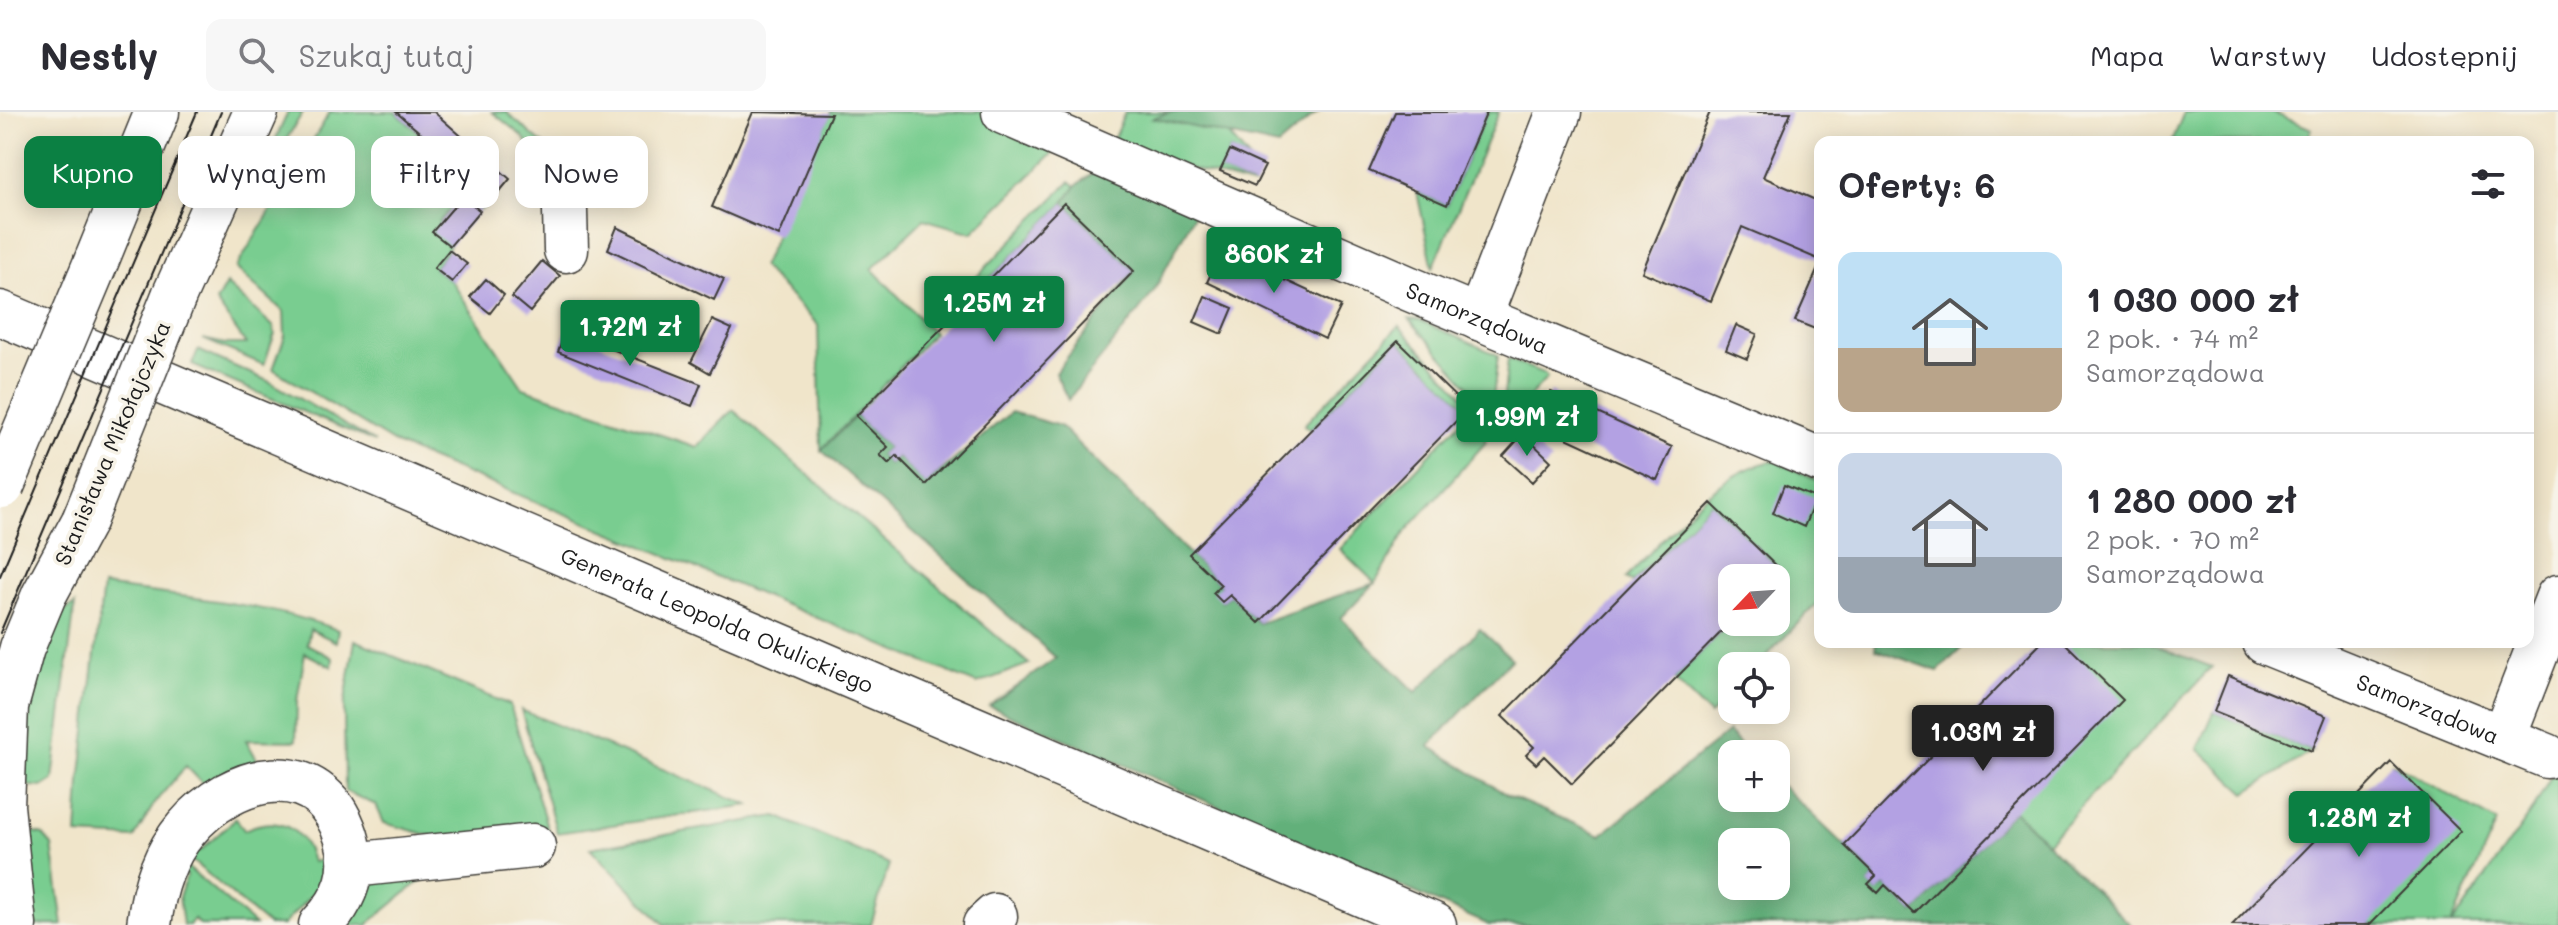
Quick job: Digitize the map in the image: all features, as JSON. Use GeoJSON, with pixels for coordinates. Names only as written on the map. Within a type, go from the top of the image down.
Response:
{"type":"FeatureCollection","features":[{"type":"Feature","properties":{"kind":"street"},"geometry":{"type":"LineString","coordinates":[[1,489],[157,112]]}},
{"type":"Feature","properties":{"kind":"street","name":"Stanisława Mikołajczyka"},"geometry":{"type":"LineString","coordinates":[[14,925],[2,806],[6,706],[22,648],[44,595],[84,521],[174,296],[256,112]]}},
{"type":"Feature","properties":{"kind":"street","name":"Samorządowa"},"geometry":{"type":"LineString","coordinates":[[1004,112],[1479,318],[1814,458]]}},
{"type":"Feature","properties":{"kind":"street"},"geometry":{"type":"LineString","coordinates":[[1479,318],[1559,112]]}},
{"type":"Feature","properties":{"kind":"street","name":"Generała Leopolda Okulickiego"},"geometry":{"type":"LineString","coordinates":[[0,313],[1434,925]]}},
{"type":"Feature","properties":{"kind":"street"},"geometry":{"type":"LineString","coordinates":[[2503,738],[2558,597]]}},
{"type":"Feature","properties":{"kind":"street","name":"Samorządowa"},"geometry":{"type":"LineString","coordinates":[[2280,648],[2547,756]]}},
{"type":"Feature","properties":{"kind":"street"},"geometry":{"type":"LineString","coordinates":[[151,922],[163,867],[185,830],[214,802],[248,782],[293,783],[321,797],[342,823],[352,865],[343,896],[321,925]]}},
{"type":"Feature","properties":{"kind":"street"},"geometry":{"type":"LineString","coordinates":[[352,865],[533,846]]}},
{"type":"Feature","properties":{"kind":"green space"},"geometry":{"type":"Polygon","coordinates":[[[288,112],[303,112],[289,136],[277,136],[288,112]]]}},
{"type":"Feature","properties":{"kind":"green space"},"geometry":{"type":"Polygon","coordinates":[[[330,112],[395,112],[423,136],[371,136],[371,208],[452,208],[439,222],[450,246],[434,268],[452,282],[523,388],[697,447],[733,410],[1029,664],[977,684],[398,445],[273,369],[285,336],[284,312],[236,268],[272,208],[355,208],[355,136],[316,136],[330,112]]]}},
{"type":"Feature","properties":{"kind":"green space"},"geometry":{"type":"Polygon","coordinates":[[[492,112],[506,112],[534,136],[522,136],[492,112]]]}},
{"type":"Feature","properties":{"kind":"green space"},"geometry":{"type":"Polygon","coordinates":[[[831,112],[984,112],[1060,146],[972,233],[924,219],[872,269],[934,333],[821,450],[818,325],[762,267],[831,112]]]}},
{"type":"Feature","properties":{"kind":"green space"},"geometry":{"type":"Polygon","coordinates":[[[1125,112],[1210,112],[1249,159],[1230,150],[1221,171],[1255,186],[1110,147],[1125,112]]]}},
{"type":"Feature","properties":{"kind":"green space"},"geometry":{"type":"Polygon","coordinates":[[[1170,112],[1318,112],[1278,146],[1153,118],[1170,112]]]}},
{"type":"Feature","properties":{"kind":"green space"},"geometry":{"type":"Polygon","coordinates":[[[1487,112],[1499,112],[1433,268],[1417,192],[1447,205],[1487,112]]]}},
{"type":"Feature","properties":{"kind":"green space"},"geometry":{"type":"Polygon","coordinates":[[[2184,112],[2271,112],[2312,129],[2309,136],[2174,136],[2184,112]]]}},
{"type":"Feature","properties":{"kind":"green space"},"geometry":{"type":"Polygon","coordinates":[[[1102,166],[1196,211],[1153,293],[1068,400],[1055,373],[1134,271],[1064,203],[1076,186],[1102,166]]]}},
{"type":"Feature","properties":{"kind":"green space"},"geometry":{"type":"Polygon","coordinates":[[[1070,181],[1076,186],[1064,203],[969,300],[962,292],[1070,181]]]}},
{"type":"Feature","properties":{"kind":"green space"},"geometry":{"type":"Polygon","coordinates":[[[226,284],[273,326],[275,333],[264,365],[203,339],[225,344],[246,344],[216,302],[226,284]]]}},
{"type":"Feature","properties":{"kind":"green space"},"geometry":{"type":"Polygon","coordinates":[[[1409,319],[1419,320],[1498,355],[1490,423],[1480,399],[1409,319]]]}},
{"type":"Feature","properties":{"kind":"green space"},"geometry":{"type":"Polygon","coordinates":[[[1399,326],[1474,407],[1486,442],[1406,531],[1375,583],[1340,549],[1468,414],[1468,409],[1398,341],[1310,430],[1304,425],[1399,326]]]}},
{"type":"Feature","properties":{"kind":"green space"},"geometry":{"type":"Polygon","coordinates":[[[198,350],[270,382],[375,442],[192,365],[198,350]]]}},
{"type":"Feature","properties":{"kind":"green space"},"geometry":{"type":"Polygon","coordinates":[[[1508,359],[1545,374],[1547,378],[1500,429],[1508,359]]]}},
{"type":"Feature","properties":{"kind":"green space"},"geometry":{"type":"Polygon","coordinates":[[[1011,412],[1060,426],[1221,585],[1222,602],[1230,595],[1259,623],[1375,583],[1341,618],[1416,692],[1480,629],[1512,659],[1429,746],[1509,796],[1601,835],[1718,740],[1718,812],[1790,812],[1790,793],[1876,876],[1869,884],[1877,892],[1885,885],[1914,913],[2014,811],[2131,925],[1489,925],[989,706],[1056,658],[821,450],[856,416],[888,447],[880,455],[889,464],[897,456],[926,484],[1011,412]]]}},
{"type":"Feature","properties":{"kind":"green space"},"geometry":{"type":"Polygon","coordinates":[[[1776,461],[1814,479],[1814,606],[1790,631],[1790,564],[1774,564],[1711,503],[1632,583],[1626,578],[1694,507],[1734,476],[1776,461]]]}},
{"type":"Feature","properties":{"kind":"green space"},"geometry":{"type":"Polygon","coordinates":[[[103,586],[251,607],[338,630],[336,642],[310,629],[307,644],[333,658],[332,667],[305,653],[297,701],[296,741],[246,740],[262,768],[209,790],[186,766],[156,801],[134,838],[77,835],[80,782],[103,586]]]}},
{"type":"Feature","properties":{"kind":"green space"},"geometry":{"type":"Polygon","coordinates":[[[75,604],[53,780],[42,787],[18,785],[24,716],[50,621],[75,604]]]}},
{"type":"Feature","properties":{"kind":"green space"},"geometry":{"type":"Polygon","coordinates":[[[1718,635],[1786,636],[1770,652],[1718,652],[1718,707],[1710,715],[1674,680],[1718,635]]]}},
{"type":"Feature","properties":{"kind":"green space"},"geometry":{"type":"Polygon","coordinates":[[[355,640],[510,705],[549,833],[435,837],[384,823],[376,805],[345,791],[344,707],[355,640]]]}},
{"type":"Feature","properties":{"kind":"green space"},"geometry":{"type":"Polygon","coordinates":[[[1875,648],[1962,648],[1938,671],[1875,648]]]}},
{"type":"Feature","properties":{"kind":"green space"},"geometry":{"type":"Polygon","coordinates":[[[2062,648],[2162,648],[2212,667],[2047,843],[2014,811],[2062,648]]]}},
{"type":"Feature","properties":{"kind":"green space"},"geometry":{"type":"Polygon","coordinates":[[[521,710],[749,805],[557,833],[521,710]]]}},
{"type":"Feature","properties":{"kind":"green space"},"geometry":{"type":"Polygon","coordinates":[[[2214,712],[2312,751],[2246,793],[2198,749],[2214,712]]]}},
{"type":"Feature","properties":{"kind":"green space"},"geometry":{"type":"Polygon","coordinates":[[[1728,732],[1736,740],[1718,740],[1728,732]]]}},
{"type":"Feature","properties":{"kind":"green space"},"geometry":{"type":"Polygon","coordinates":[[[2391,762],[2497,822],[2451,925],[2369,925],[2391,762]]]}},
{"type":"Feature","properties":{"kind":"green space"},"geometry":{"type":"Polygon","coordinates":[[[2558,763],[2558,925],[2452,925],[2535,807],[2558,763]]]}},
{"type":"Feature","properties":{"kind":"green space"},"geometry":{"type":"Polygon","coordinates":[[[776,816],[889,864],[871,925],[665,925],[590,848],[776,816]]]}},
{"type":"Feature","properties":{"kind":"green space"},"geometry":{"type":"Polygon","coordinates":[[[236,818],[244,830],[267,823],[287,827],[302,840],[312,862],[326,859],[320,886],[283,925],[268,925],[184,854],[190,844],[200,851],[236,818]]]}},
{"type":"Feature","properties":{"kind":"green space"},"geometry":{"type":"Polygon","coordinates":[[[18,829],[43,835],[52,845],[63,925],[33,925],[18,829]]]}},
{"type":"Feature","properties":{"kind":"green space"},"geometry":{"type":"Polygon","coordinates":[[[180,861],[255,925],[200,925],[194,919],[189,925],[183,925],[179,897],[187,875],[176,870],[180,861]]]}},
{"type":"Feature","properties":{"kind":"green space"},"geometry":{"type":"Polygon","coordinates":[[[442,863],[367,925],[336,925],[361,887],[442,863]]]}},
{"type":"Feature","properties":{"kind":"building"},"geometry":{"type":"Polygon","coordinates":[[[396,112],[434,112],[461,136],[424,136],[396,112]]]}},
{"type":"Feature","properties":{"kind":"building"},"geometry":{"type":"Polygon","coordinates":[[[753,112],[831,114],[779,236],[712,207],[753,112]]]}},
{"type":"Feature","properties":{"kind":"building"},"geometry":{"type":"Polygon","coordinates":[[[1395,112],[1487,112],[1447,205],[1369,171],[1395,112]]]}},
{"type":"Feature","properties":{"kind":"building"},"geometry":{"type":"Polygon","coordinates":[[[1710,112],[1791,112],[1763,177],[1814,199],[1814,257],[1742,227],[1711,301],[1642,272],[1710,112]]]}},
{"type":"Feature","properties":{"kind":"building"},"geometry":{"type":"Polygon","coordinates":[[[1230,150],[1265,166],[1255,186],[1220,171],[1230,150]]]}},
{"type":"Feature","properties":{"kind":"building"},"geometry":{"type":"Polygon","coordinates":[[[499,169],[510,179],[499,192],[499,169]]]}},
{"type":"Feature","properties":{"kind":"building"},"geometry":{"type":"Polygon","coordinates":[[[1064,203],[1134,271],[926,485],[897,456],[889,464],[880,455],[888,447],[856,416],[1064,203]]]}},
{"type":"Feature","properties":{"kind":"building"},"geometry":{"type":"Polygon","coordinates":[[[453,208],[477,208],[480,211],[450,246],[432,232],[453,208]]]}},
{"type":"Feature","properties":{"kind":"building"},"geometry":{"type":"Polygon","coordinates":[[[617,227],[724,279],[714,300],[608,249],[617,227]]]}},
{"type":"Feature","properties":{"kind":"building"},"geometry":{"type":"Polygon","coordinates":[[[449,250],[467,264],[452,282],[434,268],[449,250]]]}},
{"type":"Feature","properties":{"kind":"building"},"geometry":{"type":"Polygon","coordinates":[[[1222,251],[1341,306],[1325,339],[1207,282],[1222,251]]]}},
{"type":"Feature","properties":{"kind":"building"},"geometry":{"type":"Polygon","coordinates":[[[542,261],[560,276],[530,312],[512,297],[542,261]]]}},
{"type":"Feature","properties":{"kind":"building"},"geometry":{"type":"Polygon","coordinates":[[[1814,278],[1814,329],[1795,321],[1814,278]]]}},
{"type":"Feature","properties":{"kind":"building"},"geometry":{"type":"Polygon","coordinates":[[[486,279],[504,295],[490,313],[470,297],[486,279]]]}},
{"type":"Feature","properties":{"kind":"building"},"geometry":{"type":"Polygon","coordinates":[[[1205,296],[1233,308],[1222,334],[1194,322],[1205,296]]]}},
{"type":"Feature","properties":{"kind":"building"},"geometry":{"type":"Polygon","coordinates":[[[712,320],[732,329],[710,373],[691,362],[712,320]]]}},
{"type":"Feature","properties":{"kind":"building"},"geometry":{"type":"Polygon","coordinates":[[[1736,325],[1757,334],[1747,359],[1726,350],[1736,325]]]}},
{"type":"Feature","properties":{"kind":"building"},"geometry":{"type":"Polygon","coordinates":[[[566,331],[701,384],[692,406],[558,352],[566,331]]]}},
{"type":"Feature","properties":{"kind":"building"},"geometry":{"type":"Polygon","coordinates":[[[1398,341],[1468,409],[1259,623],[1230,595],[1222,602],[1213,593],[1221,585],[1189,554],[1398,341]]]}},
{"type":"Feature","properties":{"kind":"building"},"geometry":{"type":"Polygon","coordinates":[[[1551,392],[1672,447],[1657,480],[1536,424],[1551,392]]]}},
{"type":"Feature","properties":{"kind":"building"},"geometry":{"type":"Polygon","coordinates":[[[1523,434],[1551,461],[1532,482],[1503,456],[1523,434]]]}},
{"type":"Feature","properties":{"kind":"building"},"geometry":{"type":"Polygon","coordinates":[[[1784,485],[1814,497],[1804,527],[1773,513],[1784,485]]]}},
{"type":"Feature","properties":{"kind":"building"},"geometry":{"type":"Polygon","coordinates":[[[1711,503],[1774,564],[1718,564],[1718,635],[1572,784],[1544,756],[1536,764],[1526,755],[1534,747],[1502,716],[1711,503]]]}},
{"type":"Feature","properties":{"kind":"building"},"geometry":{"type":"Polygon","coordinates":[[[2036,648],[2070,648],[2123,700],[1914,913],[1885,885],[1878,893],[1868,884],[1876,876],[1844,845],[2036,648]]]}},
{"type":"Feature","properties":{"kind":"building"},"geometry":{"type":"Polygon","coordinates":[[[2228,676],[2326,716],[2312,751],[2214,712],[2228,676]]]}},
{"type":"Feature","properties":{"kind":"building"},"geometry":{"type":"Polygon","coordinates":[[[2391,762],[2461,831],[2369,925],[2232,925],[2391,762]]]}},
{"type":"Feature","properties":{"kind":"tram line"},"geometry":{"type":"LineString","coordinates":[[0,576],[197,112]]}},
{"type":"Feature","properties":{"kind":"tram line"},"geometry":{"type":"LineString","coordinates":[[0,633],[221,112]]}}]}
